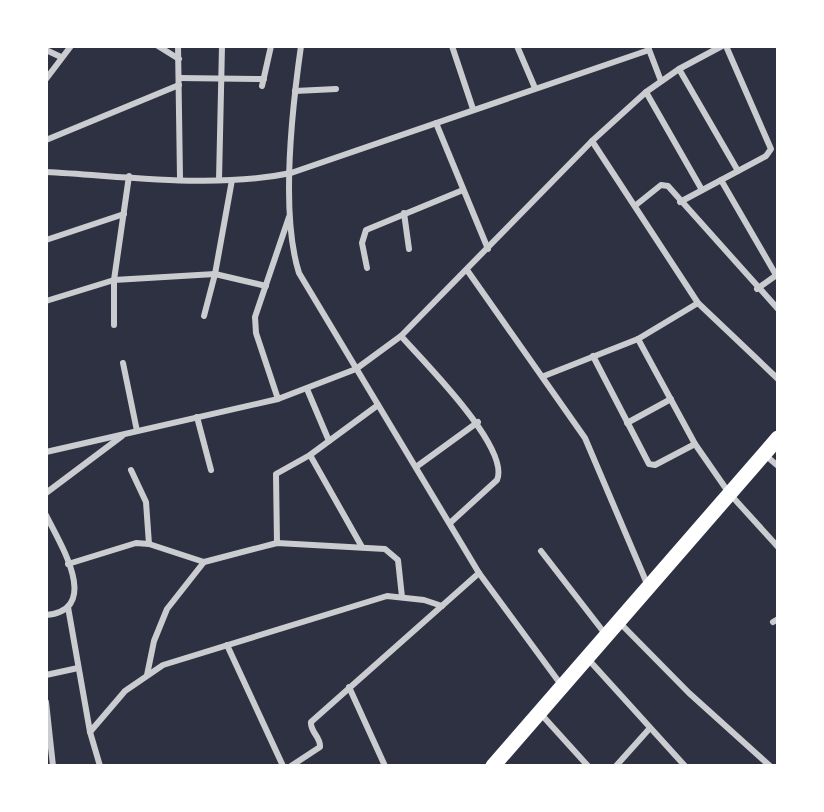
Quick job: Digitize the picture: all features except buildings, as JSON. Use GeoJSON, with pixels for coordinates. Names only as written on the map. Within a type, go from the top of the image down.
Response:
{"type":"FeatureCollection","features":[{"type":"Feature","properties":{"kind":"main road"},"geometry":{"type":"LineString","coordinates":[[493,765],[777,438]]}},
{"type":"Feature","properties":{"kind":"street"},"geometry":{"type":"LineString","coordinates":[[46,80],[71,46]]}},
{"type":"Feature","properties":{"kind":"street"},"geometry":{"type":"LineString","coordinates":[[158,46],[178,58]]}},
{"type":"Feature","properties":{"kind":"street"},"geometry":{"type":"LineString","coordinates":[[178,46],[180,178]]}},
{"type":"Feature","properties":{"kind":"street"},"geometry":{"type":"LineString","coordinates":[[219,180],[222,46]]}},
{"type":"Feature","properties":{"kind":"street"},"geometry":{"type":"LineString","coordinates":[[46,140],[179,82],[221,78],[263,82],[271,46]]}},
{"type":"Feature","properties":{"kind":"street"},"geometry":{"type":"LineString","coordinates":[[301,46],[295,91],[291,172],[291,212],[295,261],[299,273],[479,573],[562,686]]}},
{"type":"Feature","properties":{"kind":"street"},"geometry":{"type":"LineString","coordinates":[[452,46],[473,109]]}},
{"type":"Feature","properties":{"kind":"street"},"geometry":{"type":"LineString","coordinates":[[517,46],[535,88]]}},
{"type":"Feature","properties":{"kind":"street"},"geometry":{"type":"LineString","coordinates":[[46,452],[278,399],[356,369],[401,336],[592,141],[646,92],[679,69],[724,46],[771,145],[766,156],[680,202]]}},
{"type":"Feature","properties":{"kind":"street"},"geometry":{"type":"LineString","coordinates":[[46,172],[232,180],[291,172],[648,48],[661,81]]}},
{"type":"Feature","properties":{"kind":"street"},"geometry":{"type":"LineString","coordinates":[[46,50],[62,57]]}},
{"type":"Feature","properties":{"kind":"street"},"geometry":{"type":"LineString","coordinates":[[679,69],[738,171]]}},
{"type":"Feature","properties":{"kind":"street"},"geometry":{"type":"LineString","coordinates":[[295,91],[336,89]]}},
{"type":"Feature","properties":{"kind":"street"},"geometry":{"type":"LineString","coordinates":[[646,92],[702,190]]}},
{"type":"Feature","properties":{"kind":"street"},"geometry":{"type":"LineString","coordinates":[[436,123],[488,249]]}},
{"type":"Feature","properties":{"kind":"street"},"geometry":{"type":"LineString","coordinates":[[592,141],[698,303],[777,379]]}},
{"type":"Feature","properties":{"kind":"street"},"geometry":{"type":"LineString","coordinates":[[114,325],[114,280],[129,176]]}},
{"type":"Feature","properties":{"kind":"street"},"geometry":{"type":"LineString","coordinates":[[204,316],[215,274],[232,180]]}},
{"type":"Feature","properties":{"kind":"street"},"geometry":{"type":"LineString","coordinates":[[721,180],[777,275],[757,289]]}},
{"type":"Feature","properties":{"kind":"street"},"geometry":{"type":"LineString","coordinates":[[636,205],[663,184],[777,309]]}},
{"type":"Feature","properties":{"kind":"street"},"geometry":{"type":"LineString","coordinates":[[368,268],[362,243],[366,230],[463,190]]}},
{"type":"Feature","properties":{"kind":"street"},"geometry":{"type":"LineString","coordinates":[[278,399],[255,325],[291,212]]}},
{"type":"Feature","properties":{"kind":"street"},"geometry":{"type":"LineString","coordinates":[[404,213],[409,249]]}},
{"type":"Feature","properties":{"kind":"street"},"geometry":{"type":"LineString","coordinates":[[46,240],[124,214]]}},
{"type":"Feature","properties":{"kind":"street"},"geometry":{"type":"LineString","coordinates":[[467,270],[544,376],[593,453],[648,586]]}},
{"type":"Feature","properties":{"kind":"street"},"geometry":{"type":"LineString","coordinates":[[46,301],[114,280],[215,274],[266,286]]}},
{"type":"Feature","properties":{"kind":"street"},"geometry":{"type":"LineString","coordinates":[[544,376],[638,339],[698,303]]}},
{"type":"Feature","properties":{"kind":"street"},"geometry":{"type":"LineString","coordinates":[[401,336],[478,422],[498,466],[499,475],[450,523]]}},
{"type":"Feature","properties":{"kind":"street"},"geometry":{"type":"LineString","coordinates":[[638,339],[695,444],[729,494],[777,546]]}},
{"type":"Feature","properties":{"kind":"street"},"geometry":{"type":"LineString","coordinates":[[593,356],[646,462],[651,465],[695,444]]}},
{"type":"Feature","properties":{"kind":"street"},"geometry":{"type":"LineString","coordinates":[[123,363],[136,432]]}},
{"type":"Feature","properties":{"kind":"street"},"geometry":{"type":"LineString","coordinates":[[307,389],[329,441]]}},
{"type":"Feature","properties":{"kind":"street"},"geometry":{"type":"LineString","coordinates":[[627,423],[671,399]]}},
{"type":"Feature","properties":{"kind":"street"},"geometry":{"type":"LineString","coordinates":[[277,543],[276,474],[310,455],[378,405]]}},
{"type":"Feature","properties":{"kind":"street"},"geometry":{"type":"LineString","coordinates":[[197,417],[211,470]]}},
{"type":"Feature","properties":{"kind":"street"},"geometry":{"type":"LineString","coordinates":[[416,467],[478,422]]}},
{"type":"Feature","properties":{"kind":"street"},"geometry":{"type":"LineString","coordinates":[[46,493],[125,434]]}},
{"type":"Feature","properties":{"kind":"street"},"geometry":{"type":"LineString","coordinates":[[763,454],[777,466]]}},
{"type":"Feature","properties":{"kind":"street"},"geometry":{"type":"LineString","coordinates":[[310,455],[362,547]]}},
{"type":"Feature","properties":{"kind":"street"},"geometry":{"type":"LineString","coordinates":[[131,470],[146,502],[149,544]]}},
{"type":"Feature","properties":{"kind":"street"},"geometry":{"type":"LineString","coordinates":[[46,515],[76,588],[68,607],[61,612],[46,615]]}},
{"type":"Feature","properties":{"kind":"street"},"geometry":{"type":"LineString","coordinates":[[68,564],[124,545],[149,544],[204,562],[277,543],[385,549],[392,553],[400,568],[402,597]]}},
{"type":"Feature","properties":{"kind":"street"},"geometry":{"type":"LineString","coordinates":[[541,551],[606,636]]}},
{"type":"Feature","properties":{"kind":"street"},"geometry":{"type":"LineString","coordinates":[[147,675],[154,641],[167,609],[204,562]]}},
{"type":"Feature","properties":{"kind":"street"},"geometry":{"type":"LineString","coordinates":[[291,765],[320,747],[320,742],[311,728],[311,722],[479,573]]}},
{"type":"Feature","properties":{"kind":"street"},"geometry":{"type":"LineString","coordinates":[[90,732],[125,691],[163,665],[387,596],[424,600],[442,606]]}},
{"type":"Feature","properties":{"kind":"street"},"geometry":{"type":"LineString","coordinates":[[68,607],[90,732],[99,765]]}},
{"type":"Feature","properties":{"kind":"street"},"geometry":{"type":"LineString","coordinates":[[618,621],[689,693],[770,765]]}},
{"type":"Feature","properties":{"kind":"street"},"geometry":{"type":"LineString","coordinates":[[227,645],[283,765]]}},
{"type":"Feature","properties":{"kind":"street"},"geometry":{"type":"LineString","coordinates":[[587,658],[685,765]]}},
{"type":"Feature","properties":{"kind":"street"},"geometry":{"type":"LineString","coordinates":[[46,675],[78,668]]}},
{"type":"Feature","properties":{"kind":"street"},"geometry":{"type":"LineString","coordinates":[[349,687],[386,765]]}},
{"type":"Feature","properties":{"kind":"street"},"geometry":{"type":"LineString","coordinates":[[46,702],[53,765]]}},
{"type":"Feature","properties":{"kind":"street"},"geometry":{"type":"LineString","coordinates":[[539,712],[588,765]]}},
{"type":"Feature","properties":{"kind":"street"},"geometry":{"type":"LineString","coordinates":[[616,765],[650,728]]}}]}
